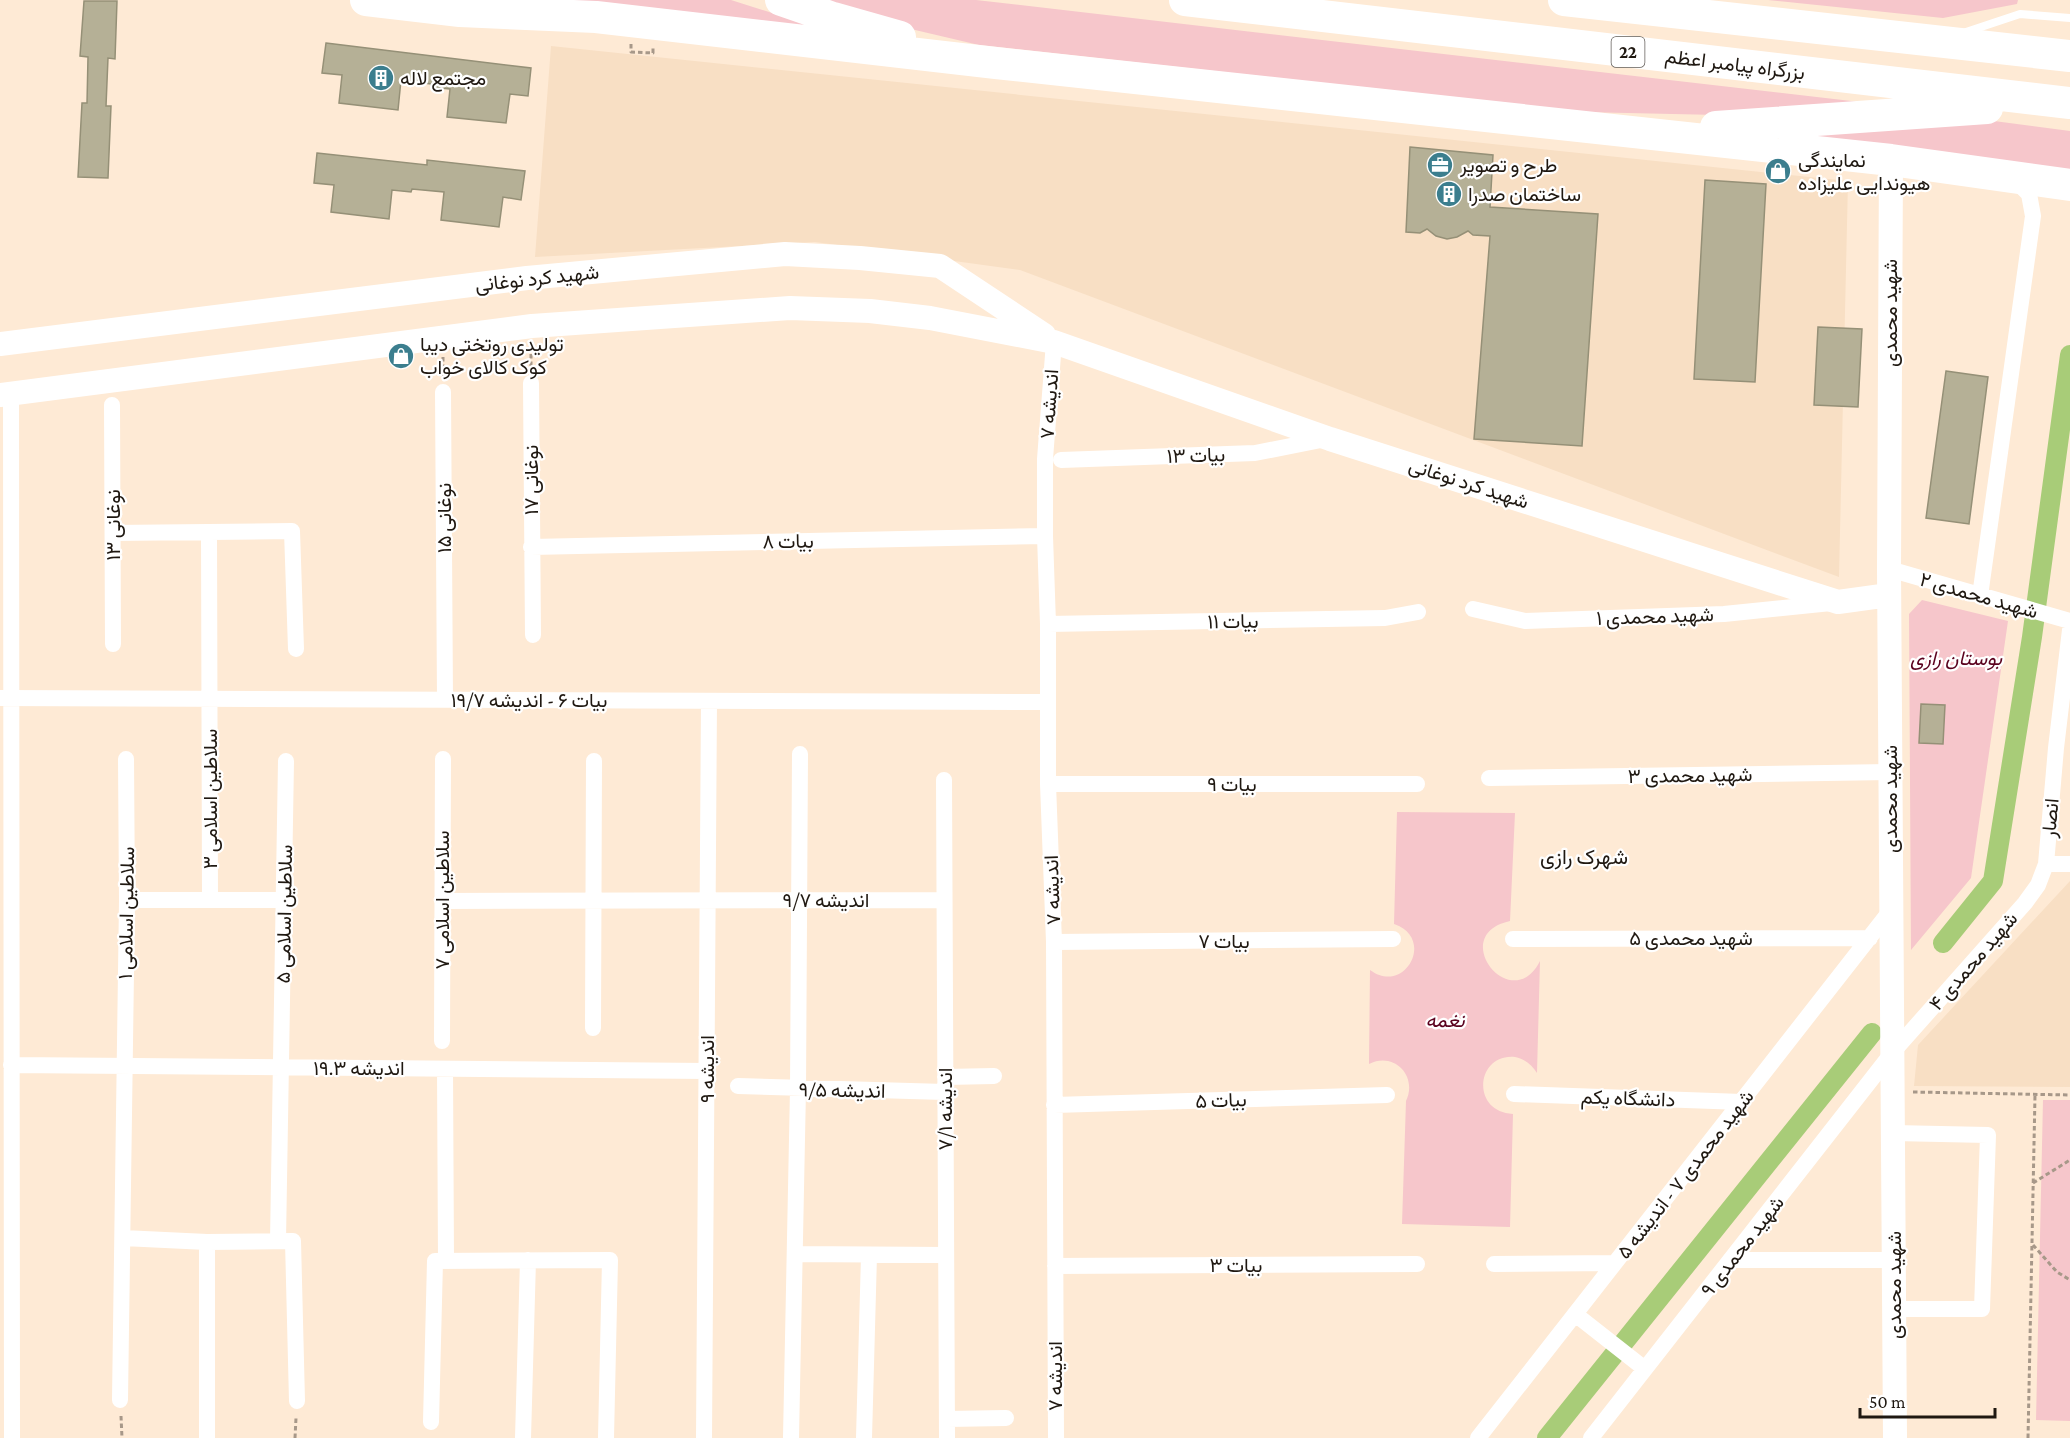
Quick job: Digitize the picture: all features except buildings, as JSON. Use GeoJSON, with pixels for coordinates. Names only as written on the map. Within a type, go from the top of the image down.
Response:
{"type":"FeatureCollection","features":[{"type":"Feature","properties":{"kind":"highway"},"geometry":{"type":"LineString","coordinates":[[366,0],[460,11],[596,17],[996,63],[1891,160],[2014,179],[2070,185]]}},
{"type":"Feature","properties":{"kind":"highway"},"geometry":{"type":"LineString","coordinates":[[781,0],[833,18],[996,63]]}},
{"type":"Feature","properties":{"kind":"highway","name":"بزرگراه پیامبر اعظم"},"geometry":{"type":"LineString","coordinates":[[1185,0],[2068,103]]}},
{"type":"Feature","properties":{"kind":"highway","name":"22"},"geometry":{"type":"LineString","coordinates":[[1564,0],[2070,56]]}},
{"type":"Feature","properties":{"kind":"highway"},"geometry":{"type":"LineString","coordinates":[[1635,132],[2068,103]]}},
{"type":"Feature","properties":{"kind":"street","name":"شهید محمدی"},"geometry":{"type":"LineString","coordinates":[[1891,160],[1889,595],[1895,1438]]}},
{"type":"Feature","properties":{"kind":"street"},"geometry":{"type":"LineString","coordinates":[[1980,596],[2033,216],[2029,194],[2014,179]]}},
{"type":"Feature","properties":{"kind":"street","name":"شهید کرد نوغانی"},"geometry":{"type":"LineString","coordinates":[[0,344],[527,278],[785,254],[940,266],[1054,342]]}},
{"type":"Feature","properties":{"kind":"street","name":"شهید کرد نوغانی"},"geometry":{"type":"LineString","coordinates":[[5,394],[531,326],[790,308],[870,311],[930,318],[1054,342],[1330,438],[1838,602],[1889,595]]}},
{"type":"Feature","properties":{"kind":"street","name":"اندیشه ۷"},"geometry":{"type":"LineString","coordinates":[[1054,342],[1046,459],[1045,536],[1048,624],[1048,784],[1054,942],[1056,1438]]}},
{"type":"Feature","properties":{"kind":"street","name":"نوغانی ۱۷"},"geometry":{"type":"LineString","coordinates":[[531,383],[533,635]]}},
{"type":"Feature","properties":{"kind":"street","name":"نوغانی ۱۵"},"geometry":{"type":"LineString","coordinates":[[443,392],[445,700]]}},
{"type":"Feature","properties":{"kind":"street"},"geometry":{"type":"LineString","coordinates":[[5,394],[5,903],[11,1065],[12,1438]]}},
{"type":"Feature","properties":{"kind":"street","name":"نوغانی ۱۳"},"geometry":{"type":"LineString","coordinates":[[112,405],[113,644]]}},
{"type":"Feature","properties":{"kind":"street","name":"بیات ۱۳"},"geometry":{"type":"LineString","coordinates":[[1061,460],[1255,453],[1330,438]]}},
{"type":"Feature","properties":{"kind":"street"},"geometry":{"type":"LineString","coordinates":[[113,533],[292,531],[296,649]]}},
{"type":"Feature","properties":{"kind":"street","name":"سلاطین اسلامی ۳"},"geometry":{"type":"LineString","coordinates":[[209,532],[210,900]]}},
{"type":"Feature","properties":{"kind":"street","name":"بیات ۸"},"geometry":{"type":"LineString","coordinates":[[531,547],[1045,536]]}},
{"type":"Feature","properties":{"kind":"street","name":"شهید محمدی ۲"},"geometry":{"type":"LineString","coordinates":[[1889,569],[2070,621]]}},
{"type":"Feature","properties":{"kind":"street","name":"شهید محمدی ۱"},"geometry":{"type":"LineString","coordinates":[[1473,609],[1525,621],[1724,614],[1838,602]]}},
{"type":"Feature","properties":{"kind":"street","name":"بیات ۱۱"},"geometry":{"type":"LineString","coordinates":[[1048,624],[1384,618],[1418,612]]}},
{"type":"Feature","properties":{"kind":"street","name":"انصار"},"geometry":{"type":"LineString","coordinates":[[2046,864],[2063,742],[2070,630]]}},
{"type":"Feature","properties":{"kind":"street","name":"بیات ۶ - اندیشه ۱۹/۷"},"geometry":{"type":"LineString","coordinates":[[5,698],[1048,702]]}},
{"type":"Feature","properties":{"kind":"street","name":"اندیشه ۹"},"geometry":{"type":"LineString","coordinates":[[704,1438],[709,701]]}},
{"type":"Feature","properties":{"kind":"street"},"geometry":{"type":"LineString","coordinates":[[791,1438],[798,1089],[800,754]]}},
{"type":"Feature","properties":{"kind":"street","name":"سلاطین اسلامی ۱"},"geometry":{"type":"LineString","coordinates":[[120,1400],[127,900],[126,759]]}},
{"type":"Feature","properties":{"kind":"street","name":"سلاطین اسلامی ۷"},"geometry":{"type":"LineString","coordinates":[[442,1041],[443,759]]}},
{"type":"Feature","properties":{"kind":"street","name":"سلاطین اسلامی ۵"},"geometry":{"type":"LineString","coordinates":[[278,1241],[286,761]]}},
{"type":"Feature","properties":{"kind":"street"},"geometry":{"type":"LineString","coordinates":[[593,1028],[594,761]]}},
{"type":"Feature","properties":{"kind":"street","name":"شهید محمدی ۳"},"geometry":{"type":"LineString","coordinates":[[1489,778],[1890,772]]}},
{"type":"Feature","properties":{"kind":"street","name":"اندیشه ۷/۱"},"geometry":{"type":"LineString","coordinates":[[944,780],[947,1438]]}},
{"type":"Feature","properties":{"kind":"street","name":"بیات ۹"},"geometry":{"type":"LineString","coordinates":[[1048,784],[1417,784]]}},
{"type":"Feature","properties":{"kind":"street"},"geometry":{"type":"LineString","coordinates":[[2046,864],[2070,864]]}},
{"type":"Feature","properties":{"kind":"street","name":"شهید محمدی ۴"},"geometry":{"type":"LineString","coordinates":[[1892,1053],[2025,903],[2038,885],[2046,864]]}},
{"type":"Feature","properties":{"kind":"street"},"geometry":{"type":"LineString","coordinates":[[127,900],[285,900]]}},
{"type":"Feature","properties":{"kind":"street","name":"اندیشه ۹/۷"},"geometry":{"type":"LineString","coordinates":[[442,901],[944,900]]}},
{"type":"Feature","properties":{"kind":"street","name":"شهید محمدی ۷ - اندیشه ۵"},"geometry":{"type":"LineString","coordinates":[[1479,1438],[1891,910]]}},
{"type":"Feature","properties":{"kind":"street","name":"شهید محمدی ۵"},"geometry":{"type":"LineString","coordinates":[[1513,939],[1870,938]]}},
{"type":"Feature","properties":{"kind":"street","name":"بیات ۷"},"geometry":{"type":"LineString","coordinates":[[1054,942],[1394,939]]}},
{"type":"Feature","properties":{"kind":"street","name":"شهید محمدی ۹"},"geometry":{"type":"LineString","coordinates":[[1591,1438],[1892,1053]]}},
{"type":"Feature","properties":{"kind":"street","name":"اندیشه ۱۹.۳"},"geometry":{"type":"LineString","coordinates":[[11,1065],[707,1071]]}},
{"type":"Feature","properties":{"kind":"street"},"geometry":{"type":"LineString","coordinates":[[445,1069],[446,1261]]}},
{"type":"Feature","properties":{"kind":"street","name":"اندیشه ۹/۵"},"geometry":{"type":"LineString","coordinates":[[738,1086],[798,1089],[945,1085],[994,1076]]}},
{"type":"Feature","properties":{"kind":"street","name":"دانشگاه یکم"},"geometry":{"type":"LineString","coordinates":[[1514,1094],[1742,1102]]}},
{"type":"Feature","properties":{"kind":"street","name":"بیات ۵"},"geometry":{"type":"LineString","coordinates":[[1054,1105],[1387,1095]]}},
{"type":"Feature","properties":{"kind":"street"},"geometry":{"type":"LineString","coordinates":[[1893,1133],[1988,1135],[1982,1309],[1894,1309]]}},
{"type":"Feature","properties":{"kind":"street"},"geometry":{"type":"LineString","coordinates":[[123,1238],[207,1242],[293,1241],[297,1401]]}},
{"type":"Feature","properties":{"kind":"street"},"geometry":{"type":"LineString","coordinates":[[207,1242],[207,1438]]}},
{"type":"Feature","properties":{"kind":"street"},"geometry":{"type":"LineString","coordinates":[[795,1254],[946,1255]]}},
{"type":"Feature","properties":{"kind":"street"},"geometry":{"type":"LineString","coordinates":[[864,1438],[869,1255]]}},
{"type":"Feature","properties":{"kind":"street"},"geometry":{"type":"LineString","coordinates":[[523,1438],[528,1260]]}},
{"type":"Feature","properties":{"kind":"street"},"geometry":{"type":"LineString","coordinates":[[431,1422],[435,1261],[610,1260],[606,1438]]}},
{"type":"Feature","properties":{"kind":"street"},"geometry":{"type":"LineString","coordinates":[[1730,1260],[1893,1260]]}},
{"type":"Feature","properties":{"kind":"street"},"geometry":{"type":"LineString","coordinates":[[1494,1264],[1616,1263]]}},
{"type":"Feature","properties":{"kind":"street","name":"بیات ۳"},"geometry":{"type":"LineString","coordinates":[[1055,1266],[1417,1264]]}},
{"type":"Feature","properties":{"kind":"street"},"geometry":{"type":"LineString","coordinates":[[1575,1314],[1646,1368]]}},
{"type":"Feature","properties":{"kind":"street"},"geometry":{"type":"LineString","coordinates":[[947,1419],[1006,1418]]}},
{"type":"Feature","properties":{"kind":"lane"},"geometry":{"type":"LineString","coordinates":[[1941,40],[2020,14],[2070,18]]}},
{"type":"Feature","properties":{"kind":"path"},"geometry":{"type":"LineString","coordinates":[[631,52],[653,52],[653,45],[645,45]]}},
{"type":"Feature","properties":{"kind":"path"},"geometry":{"type":"LineString","coordinates":[[531,326],[531,383]]}},
{"type":"Feature","properties":{"kind":"path"},"geometry":{"type":"LineString","coordinates":[[443,337],[443,392]]}},
{"type":"Feature","properties":{"kind":"path"},"geometry":{"type":"LineString","coordinates":[[1892,1091],[2070,1095]]}},
{"type":"Feature","properties":{"kind":"path"},"geometry":{"type":"LineString","coordinates":[[2028,1438],[2035,1095]]}},
{"type":"Feature","properties":{"kind":"path"},"geometry":{"type":"LineString","coordinates":[[2033,1183],[2070,1160]]}},
{"type":"Feature","properties":{"kind":"path"},"geometry":{"type":"LineString","coordinates":[[2031,1244],[2057,1272],[2070,1280]]}},
{"type":"Feature","properties":{"kind":"path"},"geometry":{"type":"LineString","coordinates":[[120,1400],[122,1438]]}},
{"type":"Feature","properties":{"kind":"shaded area"},"geometry":{"type":"Polygon","coordinates":[[[551,46],[1848,181],[1839,577],[1020,270],[815,242],[535,257],[551,46]]]}},
{"type":"Feature","properties":{"kind":"shaded area"},"geometry":{"type":"Polygon","coordinates":[[[2070,881],[2070,1087],[1914,1086],[1918,1045],[2070,881]]]}},
{"type":"Feature","properties":{"kind":"green space"},"geometry":{"type":"Polygon","coordinates":[[[557,0],[731,0],[826,30],[557,0]]]}},
{"type":"Feature","properties":{"kind":"green space"},"geometry":{"type":"Polygon","coordinates":[[[818,0],[976,0],[1877,104],[1718,115],[1582,112],[979,45],[898,26],[818,0]]]}},
{"type":"Feature","properties":{"kind":"green space"},"geometry":{"type":"Polygon","coordinates":[[[1768,0],[2018,0],[2017,4],[1943,18],[1768,0]]]}},
{"type":"Feature","properties":{"kind":"green space"},"geometry":{"type":"Polygon","coordinates":[[[1994,121],[2070,131],[2070,174],[1771,135],[1994,121]]]}},
{"type":"Feature","properties":{"kind":"green space","name":"بوستان رازی"},"geometry":{"type":"Polygon","coordinates":[[[1922,600],[2008,621],[1971,878],[1911,950],[1909,614],[1922,600]]]}},
{"type":"Feature","properties":{"kind":"green space","name":"نغمه"},"geometry":{"type":"Polygon","coordinates":[[[1397,812],[1515,813],[1510,921],[1492,929],[1484,941],[1484,955],[1490,967],[1501,977],[1514,980],[1528,976],[1540,961],[1537,1073],[1522,1059],[1502,1058],[1492,1064],[1483,1083],[1484,1094],[1490,1104],[1499,1111],[1513,1114],[1510,1227],[1402,1224],[1406,1101],[1409,1083],[1406,1075],[1395,1063],[1378,1061],[1369,1064],[1370,970],[1383,976],[1394,976],[1404,971],[1411,962],[1414,952],[1413,941],[1406,931],[1394,924],[1397,812]]]}},
{"type":"Feature","properties":{"kind":"green space"},"geometry":{"type":"Polygon","coordinates":[[[2043,1100],[2070,1100],[2070,1421],[2036,1420],[2043,1100]]]}},
{"type":"Feature","properties":{"kind":"waterway"},"geometry":{"type":"LineString","coordinates":[[1943,943],[1993,881],[2032,637],[2070,355]]}},
{"type":"Feature","properties":{"kind":"waterway"},"geometry":{"type":"LineString","coordinates":[[1547,1438],[1872,1033]]}},
{"type":"Feature","properties":{"kind":"place","name":"مجتمع لاله"},"geometry":{"type":"Point","coordinates":[381,78]}},
{"type":"Feature","properties":{"kind":"place","name":"طرح و تصویر"},"geometry":{"type":"Point","coordinates":[1440,165]}},
{"type":"Feature","properties":{"kind":"place","name":"نمایندگی هیوندایی علیزاده"},"geometry":{"type":"Point","coordinates":[1778,171]}},
{"type":"Feature","properties":{"kind":"place","name":"ساختمان صدرا"},"geometry":{"type":"Point","coordinates":[1449,194]}},
{"type":"Feature","properties":{"kind":"place","name":"تولیدی روتختی دیبا کوک کالای خواب"},"geometry":{"type":"Point","coordinates":[401,356]}},
{"type":"Feature","properties":{"kind":"district","name":"شهرک رازی"},"geometry":{"type":"Point","coordinates":[1584,857]}}]}
